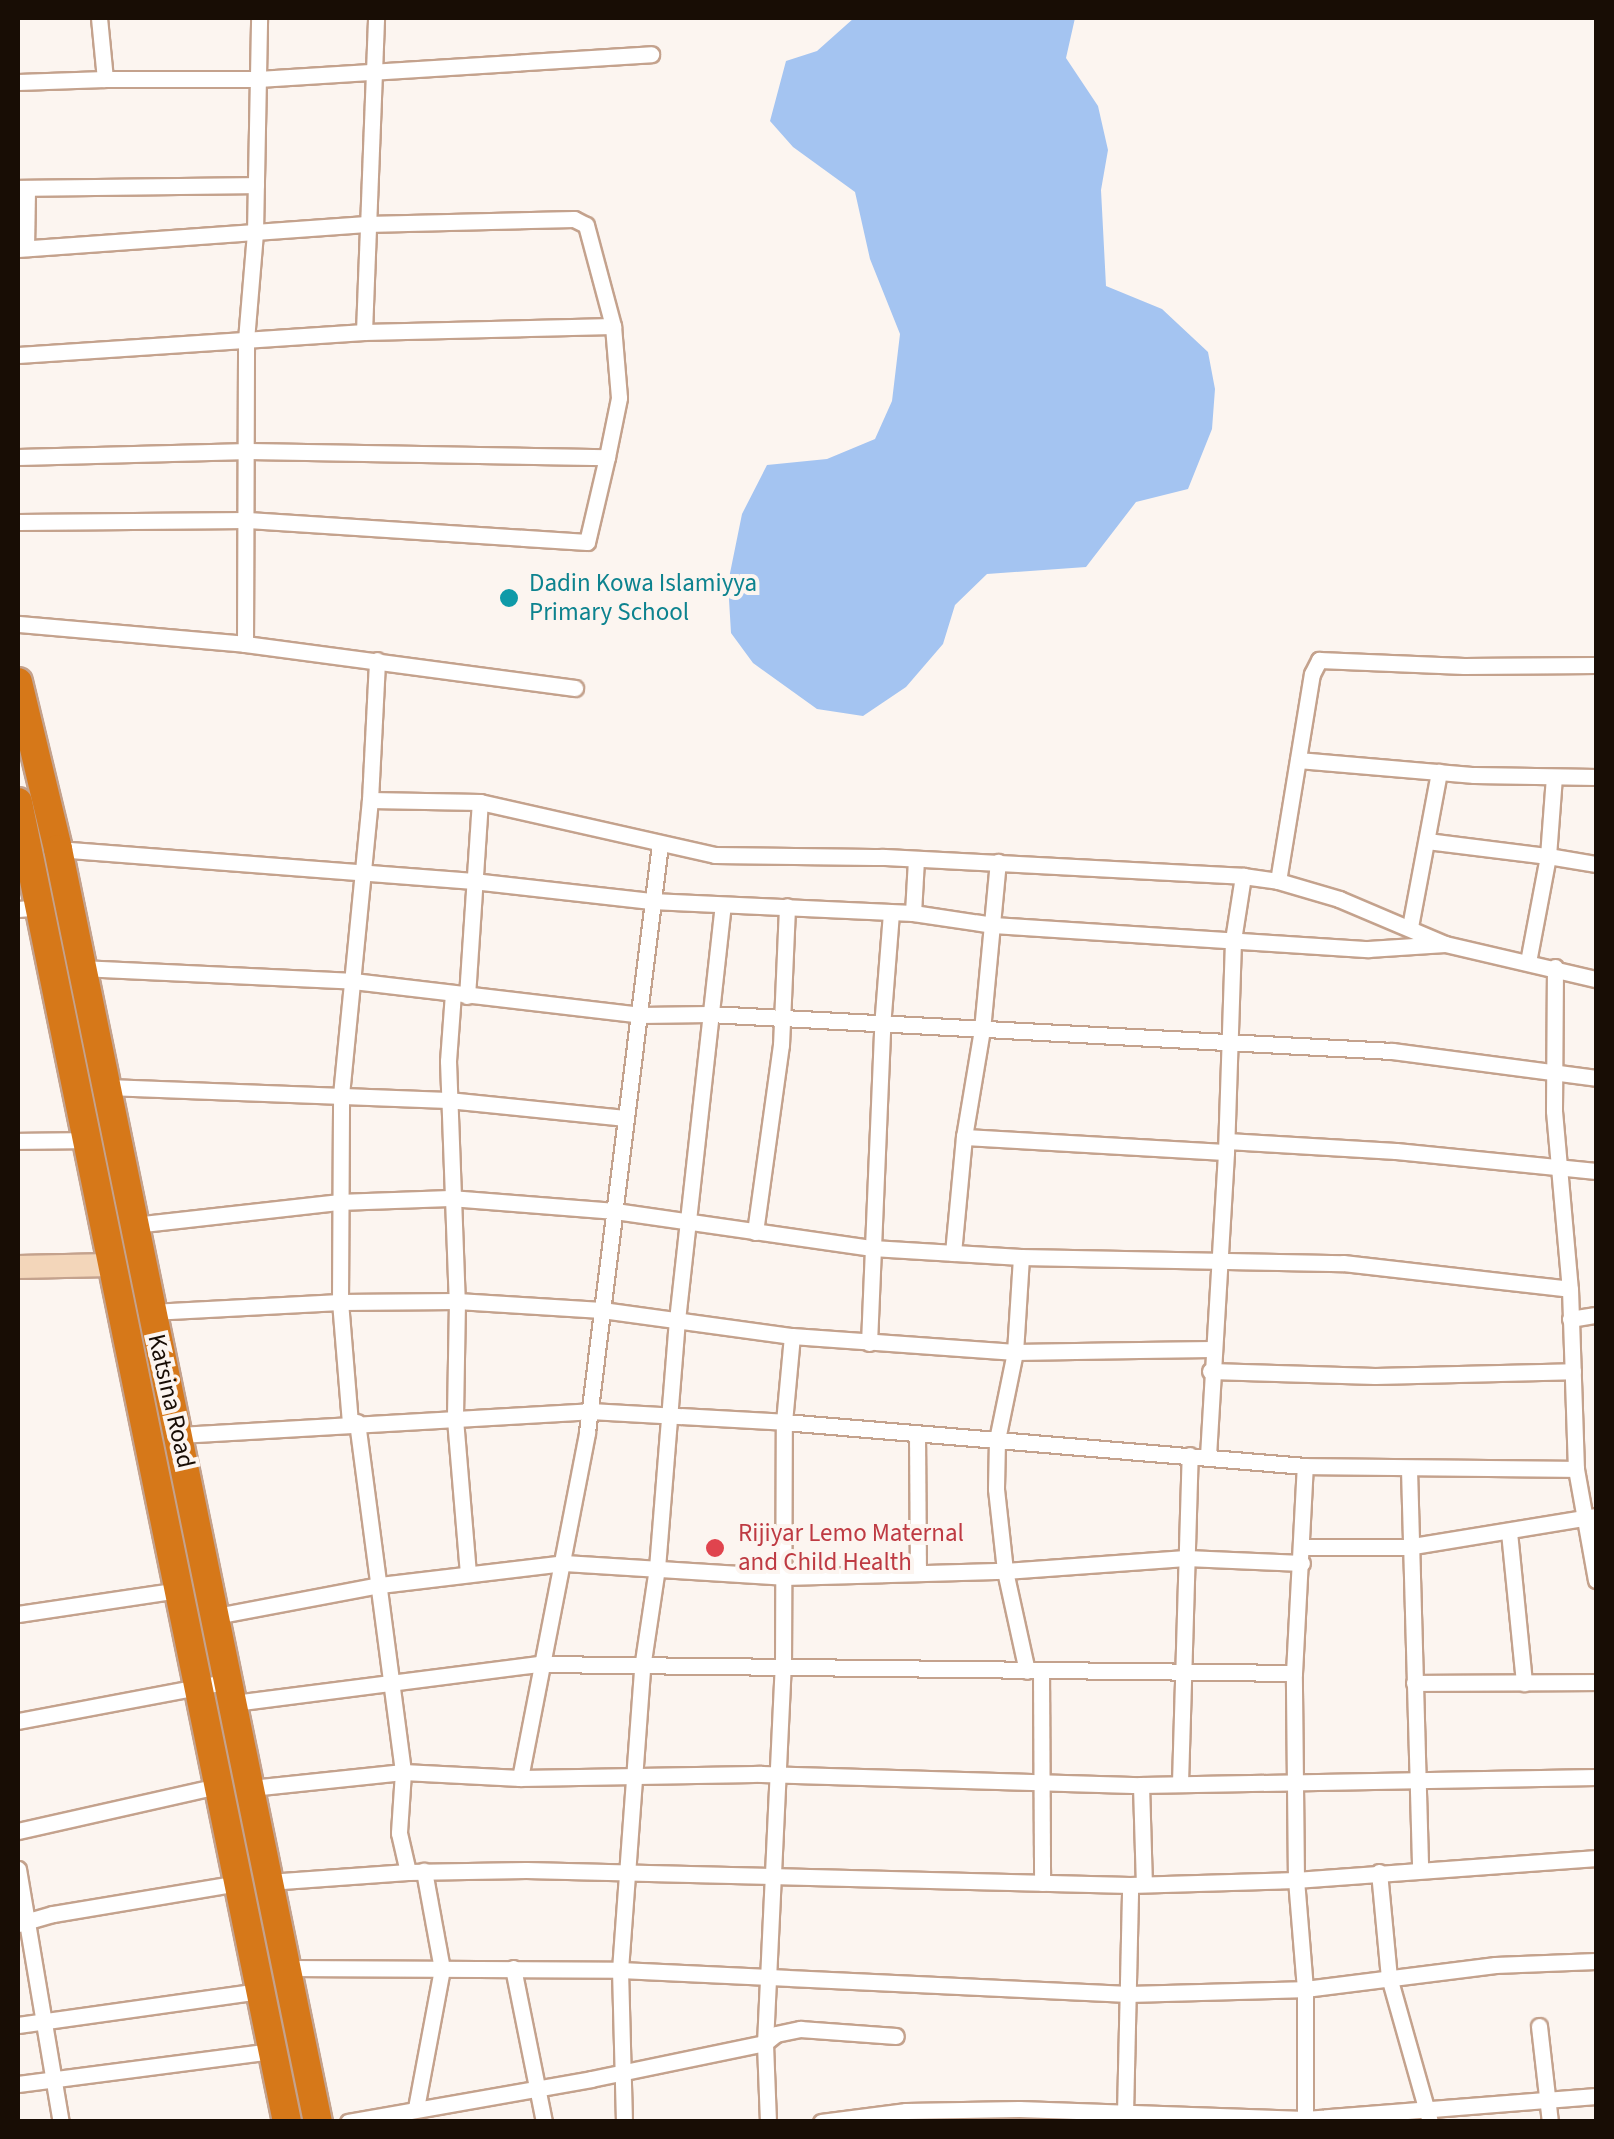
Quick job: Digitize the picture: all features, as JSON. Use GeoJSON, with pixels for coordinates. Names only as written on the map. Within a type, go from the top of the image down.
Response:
{"type":"FeatureCollection","features":[{"type":"Feature","properties":{"kind":"highway","name":"Katsina Road"},"geometry":{"type":"LineString","coordinates":[[18,682],[58,849],[318,2122]]}},
{"type":"Feature","properties":{"kind":"highway","name":"Katsina Road"},"geometry":{"type":"LineString","coordinates":[[18,802],[28,908],[86,1140],[287,2122]]}},
{"type":"Feature","properties":{"kind":"street"},"geometry":{"type":"LineString","coordinates":[[99,18],[105,78]]}},
{"type":"Feature","properties":{"kind":"street"},"geometry":{"type":"LineString","coordinates":[[246,644],[246,340],[255,232],[259,18]]}},
{"type":"Feature","properties":{"kind":"street"},"geometry":{"type":"LineString","coordinates":[[364,332],[366,224],[377,72],[376,18]]}},
{"type":"Feature","properties":{"kind":"street"},"geometry":{"type":"LineString","coordinates":[[18,82],[258,79],[651,54]]}},
{"type":"Feature","properties":{"kind":"street"},"geometry":{"type":"LineString","coordinates":[[18,522],[248,520],[587,542],[619,398],[613,326],[586,225],[574,219],[366,224],[22,248],[22,188],[256,186]]}},
{"type":"Feature","properties":{"kind":"street"},"geometry":{"type":"LineString","coordinates":[[18,355],[364,332],[613,326]]}},
{"type":"Feature","properties":{"kind":"street"},"geometry":{"type":"LineString","coordinates":[[18,457],[249,451],[606,457]]}},
{"type":"Feature","properties":{"kind":"street"},"geometry":{"type":"LineString","coordinates":[[18,624],[246,644],[576,688]]}},
{"type":"Feature","properties":{"kind":"street"},"geometry":{"type":"LineString","coordinates":[[377,660],[370,800],[341,1095],[340,1302],[403,1772],[399,1833],[416,1871],[442,1969],[416,2108]]}},
{"type":"Feature","properties":{"kind":"street"},"geometry":{"type":"LineString","coordinates":[[1278,880],[1313,667],[1319,660],[1464,666],[1596,665]]}},
{"type":"Feature","properties":{"kind":"street"},"geometry":{"type":"LineString","coordinates":[[1298,760],[1440,772],[1596,777]]}},
{"type":"Feature","properties":{"kind":"street"},"geometry":{"type":"LineString","coordinates":[[1410,927],[1440,772]]}},
{"type":"Feature","properties":{"kind":"street"},"geometry":{"type":"LineString","coordinates":[[1528,962],[1548,856],[1554,776]]}},
{"type":"Feature","properties":{"kind":"street"},"geometry":{"type":"LineString","coordinates":[[370,800],[480,802],[715,856],[916,858],[1278,880],[1410,927],[1445,944],[1596,979]]}},
{"type":"Feature","properties":{"kind":"street"},"geometry":{"type":"LineString","coordinates":[[468,1573],[455,1419],[458,1301],[448,1100],[480,802]]}},
{"type":"Feature","properties":{"kind":"street"},"geometry":{"type":"LineString","coordinates":[[1426,840],[1596,864]]}},
{"type":"Feature","properties":{"kind":"street"},"geometry":{"type":"LineString","coordinates":[[520,1778],[590,1412],[660,844]]}},
{"type":"Feature","properties":{"kind":"street"},"geometry":{"type":"LineString","coordinates":[[58,849],[363,871],[651,901],[913,913],[993,925],[1368,949],[1445,944]]}},
{"type":"Feature","properties":{"kind":"street"},"geometry":{"type":"LineString","coordinates":[[913,913],[916,858]]}},
{"type":"Feature","properties":{"kind":"street"},"geometry":{"type":"LineString","coordinates":[[952,1254],[964,1137],[982,1030],[998,862]]}},
{"type":"Feature","properties":{"kind":"street"},"geometry":{"type":"LineString","coordinates":[[1208,1456],[1226,1147],[1233,940],[1243,876]]}},
{"type":"Feature","properties":{"kind":"street"},"geometry":{"type":"LineString","coordinates":[[624,2122],[620,1970],[631,1872],[642,1668],[657,1568],[677,1320],[723,906]]}},
{"type":"Feature","properties":{"kind":"street"},"geometry":{"type":"LineString","coordinates":[[755,1232],[783,1020],[787,906]]}},
{"type":"Feature","properties":{"kind":"street"},"geometry":{"type":"LineString","coordinates":[[868,1343],[891,912]]}},
{"type":"Feature","properties":{"kind":"street"},"geometry":{"type":"LineString","coordinates":[[82,968],[352,981],[641,1014],[709,1014],[882,1027],[1392,1051],[1596,1078]]}},
{"type":"Feature","properties":{"kind":"street"},"geometry":{"type":"LineString","coordinates":[[1554,968],[1560,1166],[1577,1408],[1576,1469],[1591,1516],[1596,1580]]}},
{"type":"Feature","properties":{"kind":"street"},"geometry":{"type":"LineString","coordinates":[[107,1087],[448,1100],[625,1118]]}},
{"type":"Feature","properties":{"kind":"street"},"geometry":{"type":"LineString","coordinates":[[964,1137],[1226,1147],[1596,1171]]}},
{"type":"Feature","properties":{"kind":"street"},"geometry":{"type":"LineString","coordinates":[[18,1140],[86,1140]]}},
{"type":"Feature","properties":{"kind":"street"},"geometry":{"type":"LineString","coordinates":[[134,1225],[338,1202],[450,1198],[615,1211],[872,1248],[1020,1257],[1343,1263],[1570,1289]]}},
{"type":"Feature","properties":{"kind":"street"},"geometry":{"type":"LineString","coordinates":[[1020,1257],[1015,1352],[997,1440],[996,1488],[1005,1571],[1034,1671],[1042,1882]]}},
{"type":"Feature","properties":{"kind":"street"},"geometry":{"type":"LineString","coordinates":[[18,1268],[111,1265]]}},
{"type":"Feature","properties":{"kind":"street"},"geometry":{"type":"LineString","coordinates":[[151,1312],[340,1302],[458,1301],[602,1310],[868,1343],[1015,1352],[1212,1349]]}},
{"type":"Feature","properties":{"kind":"street"},"geometry":{"type":"LineString","coordinates":[[1570,1319],[1596,1315]]}},
{"type":"Feature","properties":{"kind":"street"},"geometry":{"type":"LineString","coordinates":[[768,2122],[765,2043],[783,1668],[784,1422],[792,1336]]}},
{"type":"Feature","properties":{"kind":"street"},"geometry":{"type":"LineString","coordinates":[[1210,1371],[1375,1376],[1573,1371]]}},
{"type":"Feature","properties":{"kind":"street"},"geometry":{"type":"LineString","coordinates":[[1577,1408],[1596,1406]]}},
{"type":"Feature","properties":{"kind":"street"},"geometry":{"type":"LineString","coordinates":[[179,1435],[354,1422],[590,1412],[784,1422],[1305,1466],[1576,1469]]}},
{"type":"Feature","properties":{"kind":"street"},"geometry":{"type":"LineString","coordinates":[[917,1433],[918,1573]]}},
{"type":"Feature","properties":{"kind":"street"},"geometry":{"type":"LineString","coordinates":[[1180,1783],[1190,1455]]}},
{"type":"Feature","properties":{"kind":"street"},"geometry":{"type":"LineString","coordinates":[[1305,1466],[1294,1673],[1296,1880],[1305,1988],[1305,2120]]}},
{"type":"Feature","properties":{"kind":"street"},"geometry":{"type":"LineString","coordinates":[[1409,1469],[1408,1547],[1420,1868]]}},
{"type":"Feature","properties":{"kind":"street"},"geometry":{"type":"LineString","coordinates":[[216,1616],[380,1586],[564,1563],[784,1577],[1005,1571],[1408,1547],[1591,1516]]}},
{"type":"Feature","properties":{"kind":"street"},"geometry":{"type":"LineString","coordinates":[[1510,1532],[1524,1683]]}},
{"type":"Feature","properties":{"kind":"street"},"geometry":{"type":"LineString","coordinates":[[18,1614],[178,1590]]}},
{"type":"Feature","properties":{"kind":"street"},"geometry":{"type":"LineString","coordinates":[[18,1721],[199,1687],[231,1692],[392,1683],[539,1664],[1034,1671],[1182,1668],[1294,1673]]}},
{"type":"Feature","properties":{"kind":"street"},"geometry":{"type":"LineString","coordinates":[[1414,1683],[1596,1682]]}},
{"type":"Feature","properties":{"kind":"street"},"geometry":{"type":"LineString","coordinates":[[251,1788],[403,1772],[520,1778],[779,1774],[1140,1785],[1294,1779],[1417,1782],[1596,1777]]}},
{"type":"Feature","properties":{"kind":"street"},"geometry":{"type":"LineString","coordinates":[[1135,2116],[1128,1994],[1140,1785]]}},
{"type":"Feature","properties":{"kind":"street"},"geometry":{"type":"LineString","coordinates":[[18,1830],[217,1786]]}},
{"type":"Feature","properties":{"kind":"street"},"geometry":{"type":"LineString","coordinates":[[268,1882],[416,1871],[631,1872],[1137,1885],[1296,1880],[1596,1858]]}},
{"type":"Feature","properties":{"kind":"street"},"geometry":{"type":"LineString","coordinates":[[18,1869],[23,1923],[61,2122]]}},
{"type":"Feature","properties":{"kind":"street"},"geometry":{"type":"LineString","coordinates":[[1379,1872],[1389,1976],[1429,2116]]}},
{"type":"Feature","properties":{"kind":"street"},"geometry":{"type":"LineString","coordinates":[[23,1923],[53,1914],[239,1883]]}},
{"type":"Feature","properties":{"kind":"street"},"geometry":{"type":"LineString","coordinates":[[287,1968],[620,1970],[1128,1994],[1305,1988],[1495,1965],[1596,1961]]}},
{"type":"Feature","properties":{"kind":"street"},"geometry":{"type":"LineString","coordinates":[[512,1968],[544,2122]]}},
{"type":"Feature","properties":{"kind":"street"},"geometry":{"type":"LineString","coordinates":[[18,2026],[260,1992]]}},
{"type":"Feature","properties":{"kind":"street"},"geometry":{"type":"LineString","coordinates":[[1539,2026],[1550,2122]]}},
{"type":"Feature","properties":{"kind":"street"},"geometry":{"type":"LineString","coordinates":[[348,2122],[765,2043],[776,2034],[800,2030],[896,2036]]}},
{"type":"Feature","properties":{"kind":"street"},"geometry":{"type":"LineString","coordinates":[[18,2084],[272,2051]]}},
{"type":"Feature","properties":{"kind":"street"},"geometry":{"type":"LineString","coordinates":[[821,2122],[907,2116],[1305,2120],[1429,2116],[1596,2096]]}},
{"type":"Feature","properties":{"kind":"water"},"geometry":{"type":"Polygon","coordinates":[[[854,18],[1075,18],[1066,58],[1098,106],[1108,150],[1101,190],[1106,286],[1162,309],[1208,352],[1215,389],[1212,429],[1188,489],[1136,502],[1086,567],[987,574],[955,605],[943,644],[906,687],[863,716],[817,709],[753,663],[731,633],[728,583],[742,514],[767,465],[827,459],[875,439],[892,401],[900,334],[870,259],[855,192],[793,147],[770,121],[786,61],[817,51],[854,18]]]}},
{"type":"Feature","properties":{"kind":"place","name":"Dadin Kowa Islamiyya Primary School"},"geometry":{"type":"Point","coordinates":[509,598]}},
{"type":"Feature","properties":{"kind":"place","name":"Rijiyar Lemo Maternal and Child Health"},"geometry":{"type":"Point","coordinates":[715,1548]}}]}
